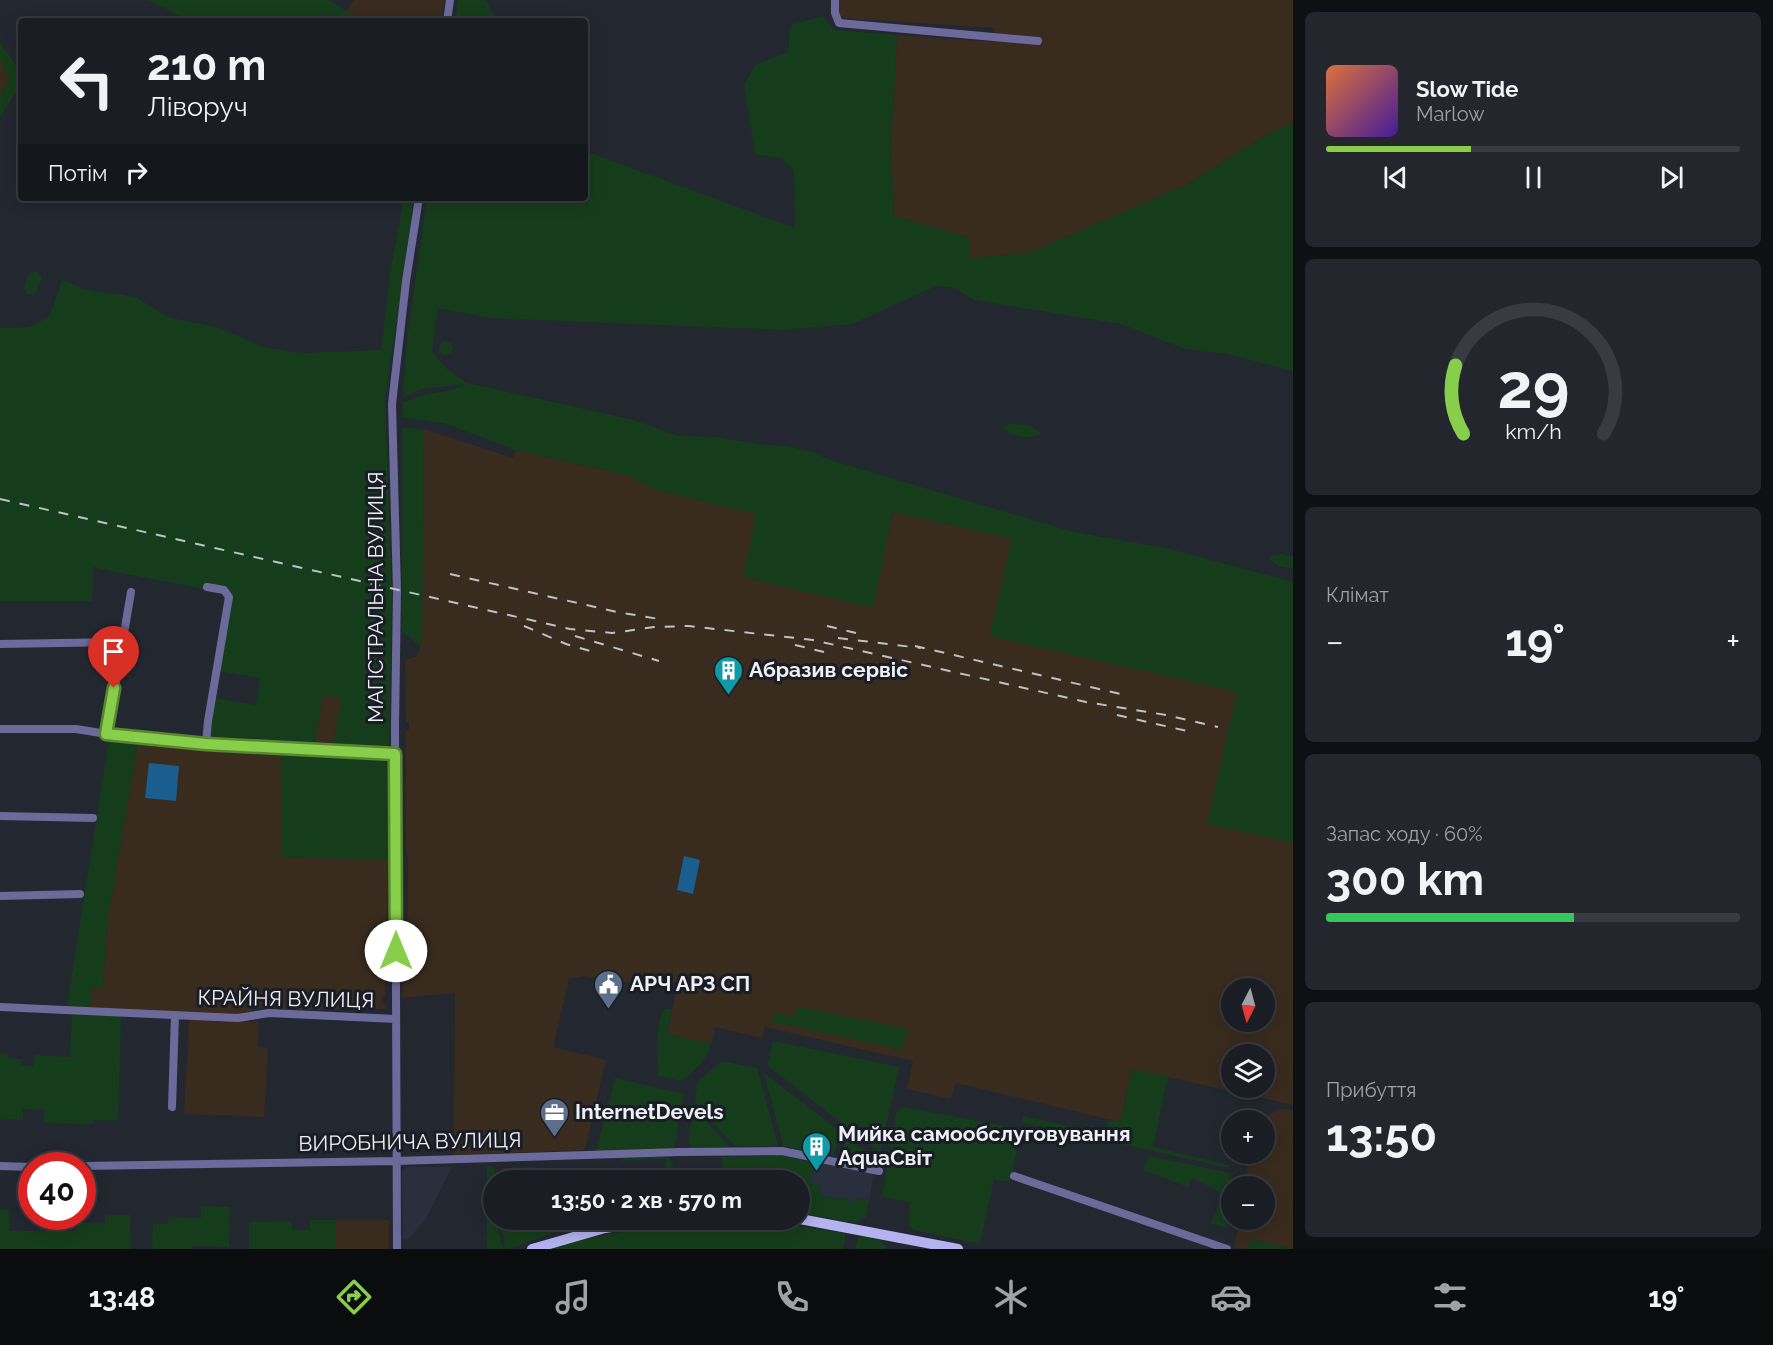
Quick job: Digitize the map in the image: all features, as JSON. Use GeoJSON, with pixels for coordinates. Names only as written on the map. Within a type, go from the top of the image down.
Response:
{"type":"FeatureCollection","features":[{"type":"Feature","properties":{"kind":"main road"},"geometry":{"type":"LineString","coordinates":[[810,1222],[958,1249]]}},
{"type":"Feature","properties":{"kind":"main road"},"geometry":{"type":"LineString","coordinates":[[532,1249],[598,1230]]}},
{"type":"Feature","properties":{"kind":"street"},"geometry":{"type":"LineString","coordinates":[[447,18],[450,0]]}},
{"type":"Feature","properties":{"kind":"street"},"geometry":{"type":"LineString","coordinates":[[836,0],[835,13],[840,23],[1038,42]]}},
{"type":"Feature","properties":{"kind":"street","name":"МАГІСТРАЛЬНА ВУЛИЦЯ"},"geometry":{"type":"LineString","coordinates":[[397,1249],[395,754],[398,591],[392,404],[406,281],[419,201]]}},
{"type":"Feature","properties":{"kind":"street"},"geometry":{"type":"LineString","coordinates":[[206,744],[228,597],[224,590],[207,587]]}},
{"type":"Feature","properties":{"kind":"street"},"geometry":{"type":"LineString","coordinates":[[106,734],[131,591]]}},
{"type":"Feature","properties":{"kind":"street"},"geometry":{"type":"LineString","coordinates":[[0,644],[122,642]]}},
{"type":"Feature","properties":{"kind":"street"},"geometry":{"type":"LineString","coordinates":[[0,729],[76,729],[206,744],[395,754]]}},
{"type":"Feature","properties":{"kind":"street"},"geometry":{"type":"LineString","coordinates":[[0,816],[93,818]]}},
{"type":"Feature","properties":{"kind":"street"},"geometry":{"type":"LineString","coordinates":[[0,896],[81,894]]}},
{"type":"Feature","properties":{"kind":"street","name":"КРАЙНЯ ВУЛИЦЯ"},"geometry":{"type":"LineString","coordinates":[[0,1007],[238,1018],[269,1013],[396,1019]]}},
{"type":"Feature","properties":{"kind":"street","name":"КРАЙНЯ ВУЛИЦЯ"},"geometry":{"type":"LineString","coordinates":[[171,1107],[175,1015]]}},
{"type":"Feature","properties":{"kind":"street","name":"ВИРОБНИЧА ВУЛИЦЯ"},"geometry":{"type":"LineString","coordinates":[[96,1166],[782,1151],[879,1171]]}},
{"type":"Feature","properties":{"kind":"street"},"geometry":{"type":"LineString","coordinates":[[0,1166],[18,1167]]}},
{"type":"Feature","properties":{"kind":"street"},"geometry":{"type":"LineString","coordinates":[[1014,1176],[1227,1249]]}},
{"type":"Feature","properties":{"kind":"shaded area"},"geometry":{"type":"Polygon","coordinates":[[[354,0],[445,0],[442,18],[358,18],[346,11],[354,0]]]}},
{"type":"Feature","properties":{"kind":"shaded area"},"geometry":{"type":"Polygon","coordinates":[[[839,0],[1293,0],[1293,123],[1268,134],[1188,184],[1028,253],[969,258],[969,237],[894,216],[891,146],[897,35],[994,42],[995,28],[843,18],[839,14],[839,0]]]}},
{"type":"Feature","properties":{"kind":"shaded area"},"geometry":{"type":"Polygon","coordinates":[[[0,60],[10,80],[0,94],[0,60]]]}},
{"type":"Feature","properties":{"kind":"shaded area"},"geometry":{"type":"Polygon","coordinates":[[[424,429],[513,458],[515,450],[627,475],[656,490],[757,514],[743,577],[872,607],[893,512],[1013,539],[1009,556],[1293,595],[1293,1105],[1262,1098],[1275,1098],[1275,1044],[1221,1044],[1221,1089],[1132,1069],[1120,1122],[956,1083],[951,1099],[907,1089],[913,1061],[765,1027],[762,1038],[715,1027],[712,1044],[667,1034],[678,983],[661,981],[660,987],[584,976],[569,979],[553,1047],[606,1060],[585,1150],[454,1155],[455,993],[402,998],[408,904],[406,730],[409,730],[409,722],[406,722],[405,661],[417,657],[422,638],[424,429]]]}},
{"type":"Feature","properties":{"kind":"shaded area"},"geometry":{"type":"Polygon","coordinates":[[[323,695],[342,698],[333,746],[314,745],[323,695]]]}},
{"type":"Feature","properties":{"kind":"shaded area"},"geometry":{"type":"Polygon","coordinates":[[[138,743],[281,754],[281,857],[388,860],[385,996],[382,996],[385,1009],[298,1010],[252,1007],[251,1013],[238,1015],[90,1007],[92,987],[103,987],[107,925],[138,743]]]}},
{"type":"Feature","properties":{"kind":"shaded area"},"geometry":{"type":"Polygon","coordinates":[[[189,1019],[259,1022],[258,1047],[268,1048],[264,1117],[184,1114],[189,1019]]]}},
{"type":"Feature","properties":{"kind":"shaded area"},"geometry":{"type":"Polygon","coordinates":[[[1293,1110],[1293,1249],[1250,1240],[1248,1249],[1234,1248],[1237,1230],[1275,1230],[1275,1176],[1246,1176],[1248,1164],[1275,1164],[1275,1112],[1293,1110]]]}},
{"type":"Feature","properties":{"kind":"shaded area"},"geometry":{"type":"Polygon","coordinates":[[[814,1163],[874,1173],[869,1200],[858,1198],[857,1202],[819,1195],[811,1183],[814,1163]]]}},
{"type":"Feature","properties":{"kind":"shaded area"},"geometry":{"type":"Polygon","coordinates":[[[407,1167],[452,1167],[425,1221],[407,1240],[403,1239],[402,1171],[407,1167]]]}},
{"type":"Feature","properties":{"kind":"shaded area"},"geometry":{"type":"Polygon","coordinates":[[[535,1167],[535,1170],[502,1170],[502,1168],[535,1167]]]}},
{"type":"Feature","properties":{"kind":"shaded area"},"geometry":{"type":"Polygon","coordinates":[[[335,1220],[389,1220],[389,1249],[335,1249],[335,1220]]]}},
{"type":"Feature","properties":{"kind":"green space"},"geometry":{"type":"Polygon","coordinates":[[[147,0],[329,0],[358,18],[185,18],[147,0]]]}},
{"type":"Feature","properties":{"kind":"green space"},"geometry":{"type":"Polygon","coordinates":[[[458,0],[486,0],[493,14],[493,18],[455,18],[458,0]]]}},
{"type":"Feature","properties":{"kind":"green space"},"geometry":{"type":"Polygon","coordinates":[[[823,16],[834,30],[897,35],[891,146],[894,216],[969,237],[969,258],[1028,253],[1188,184],[1268,134],[1293,123],[1293,371],[1228,354],[1185,349],[1121,324],[974,300],[955,288],[936,286],[852,324],[784,330],[491,318],[438,308],[432,352],[447,369],[467,383],[634,420],[678,436],[714,437],[809,451],[830,460],[1073,532],[1166,548],[1293,582],[1293,843],[1207,824],[1237,692],[990,636],[1012,539],[893,512],[873,608],[743,577],[756,514],[656,490],[627,475],[515,450],[447,424],[402,417],[403,402],[427,394],[453,390],[465,384],[422,389],[403,398],[406,348],[427,201],[588,201],[588,152],[795,228],[794,170],[781,158],[755,154],[744,84],[756,65],[788,52],[791,25],[823,16]]]}},
{"type":"Feature","properties":{"kind":"green space"},"geometry":{"type":"Polygon","coordinates":[[[0,43],[16,65],[18,88],[0,117],[0,94],[10,80],[0,60],[0,43]]]}},
{"type":"Feature","properties":{"kind":"green space"},"geometry":{"type":"Polygon","coordinates":[[[403,201],[414,201],[385,399],[392,594],[389,749],[333,746],[341,698],[323,695],[314,745],[209,740],[214,698],[256,705],[260,678],[219,671],[231,596],[93,567],[92,601],[0,601],[0,328],[29,327],[50,316],[62,280],[87,290],[136,297],[167,317],[220,328],[263,347],[300,353],[381,350],[391,267],[403,201]]]}},
{"type":"Feature","properties":{"kind":"green space"},"geometry":{"type":"Polygon","coordinates":[[[36,271],[42,276],[39,287],[34,295],[27,294],[24,289],[27,277],[36,271]]]}},
{"type":"Feature","properties":{"kind":"green space"},"geometry":{"type":"Polygon","coordinates":[[[446,341],[451,343],[453,348],[451,353],[446,355],[441,353],[439,348],[441,343],[446,341]]]}},
{"type":"Feature","properties":{"kind":"green space"},"geometry":{"type":"Polygon","coordinates":[[[1010,424],[1029,425],[1042,434],[1031,437],[1020,436],[1001,427],[1010,424]]]}},
{"type":"Feature","properties":{"kind":"green space"},"geometry":{"type":"Polygon","coordinates":[[[402,428],[424,429],[422,638],[420,646],[402,632],[402,428]]]}},
{"type":"Feature","properties":{"kind":"green space"},"geometry":{"type":"Polygon","coordinates":[[[1281,554],[1293,557],[1293,569],[1278,566],[1269,559],[1269,557],[1281,554]]]}},
{"type":"Feature","properties":{"kind":"green space"},"geometry":{"type":"Polygon","coordinates":[[[109,739],[138,743],[107,925],[103,988],[92,987],[90,1007],[67,1006],[109,739]]]}},
{"type":"Feature","properties":{"kind":"green space"},"geometry":{"type":"Polygon","coordinates":[[[281,754],[389,758],[388,860],[281,857],[281,754]]]}},
{"type":"Feature","properties":{"kind":"green space"},"geometry":{"type":"Polygon","coordinates":[[[797,1006],[908,1029],[903,1050],[772,1022],[774,1013],[795,1018],[797,1006]]]}},
{"type":"Feature","properties":{"kind":"green space"},"geometry":{"type":"Polygon","coordinates":[[[665,1009],[672,1009],[667,1034],[712,1044],[700,1065],[681,1081],[658,1076],[658,1032],[665,1009]]]}},
{"type":"Feature","properties":{"kind":"green space"},"geometry":{"type":"Polygon","coordinates":[[[72,1015],[121,1016],[118,1121],[94,1120],[93,1124],[44,1123],[44,1110],[23,1109],[23,1120],[0,1119],[0,1053],[8,1053],[8,1058],[21,1059],[21,1065],[34,1066],[35,1055],[70,1057],[72,1015]]]}},
{"type":"Feature","properties":{"kind":"green space"},"geometry":{"type":"Polygon","coordinates":[[[773,1041],[899,1067],[880,1153],[767,1065],[773,1041]]]}},
{"type":"Feature","properties":{"kind":"green space"},"geometry":{"type":"Polygon","coordinates":[[[722,1061],[757,1068],[778,1146],[735,1146],[695,1103],[698,1081],[722,1061]]]}},
{"type":"Feature","properties":{"kind":"green space"},"geometry":{"type":"Polygon","coordinates":[[[1132,1069],[1168,1077],[1153,1147],[1229,1165],[1229,1168],[1104,1140],[1109,1120],[1120,1122],[1132,1069]]]}},
{"type":"Feature","properties":{"kind":"green space"},"geometry":{"type":"Polygon","coordinates":[[[764,1073],[842,1133],[833,1155],[783,1146],[764,1073]]]}},
{"type":"Feature","properties":{"kind":"green space"},"geometry":{"type":"Polygon","coordinates":[[[615,1078],[684,1094],[674,1149],[596,1151],[615,1078]]]}},
{"type":"Feature","properties":{"kind":"green space"},"geometry":{"type":"Polygon","coordinates":[[[693,1107],[730,1147],[692,1147],[688,1141],[693,1107]]]}},
{"type":"Feature","properties":{"kind":"green space"},"geometry":{"type":"Polygon","coordinates":[[[903,1107],[1021,1129],[1010,1182],[994,1179],[980,1244],[914,1230],[908,1224],[910,1202],[882,1197],[896,1113],[903,1107]]]}},
{"type":"Feature","properties":{"kind":"green space"},"geometry":{"type":"Polygon","coordinates":[[[1023,1116],[1083,1129],[1082,1135],[1021,1122],[1023,1116]]]}},
{"type":"Feature","properties":{"kind":"green space"},"geometry":{"type":"Polygon","coordinates":[[[846,1137],[876,1159],[869,1164],[840,1157],[846,1137]]]}},
{"type":"Feature","properties":{"kind":"green space"},"geometry":{"type":"Polygon","coordinates":[[[784,1156],[814,1163],[811,1183],[821,1185],[819,1195],[857,1202],[858,1198],[869,1200],[866,1217],[856,1223],[810,1215],[810,1170],[723,1170],[722,1157],[784,1156]]]}},
{"type":"Feature","properties":{"kind":"green space"},"geometry":{"type":"Polygon","coordinates":[[[1149,1156],[1231,1173],[1231,1176],[1221,1176],[1221,1193],[1193,1178],[1188,1187],[1143,1170],[1149,1156]]]}},
{"type":"Feature","properties":{"kind":"green space"},"geometry":{"type":"Polygon","coordinates":[[[663,1157],[670,1159],[673,1164],[672,1170],[665,1170],[666,1159],[620,1161],[625,1158],[663,1157]]]}},
{"type":"Feature","properties":{"kind":"green space"},"geometry":{"type":"Polygon","coordinates":[[[487,1165],[495,1169],[495,1170],[487,1170],[487,1165]]]}},
{"type":"Feature","properties":{"kind":"green space"},"geometry":{"type":"Polygon","coordinates":[[[1221,1199],[1221,1226],[1211,1223],[1221,1199]]]}},
{"type":"Feature","properties":{"kind":"green space"},"geometry":{"type":"Polygon","coordinates":[[[201,1206],[230,1207],[229,1247],[192,1246],[191,1249],[152,1249],[153,1224],[168,1224],[168,1217],[201,1218],[201,1206]]]}},
{"type":"Feature","properties":{"kind":"green space"},"geometry":{"type":"Polygon","coordinates":[[[0,1210],[9,1210],[10,1231],[96,1230],[96,1223],[105,1223],[105,1215],[130,1215],[131,1249],[0,1249],[0,1210]]]}},
{"type":"Feature","properties":{"kind":"green space"},"geometry":{"type":"Polygon","coordinates":[[[310,1220],[335,1220],[335,1249],[249,1249],[249,1222],[291,1221],[292,1230],[310,1230],[310,1220]]]}},
{"type":"Feature","properties":{"kind":"green space"},"geometry":{"type":"Polygon","coordinates":[[[810,1228],[846,1234],[843,1249],[551,1249],[609,1234],[635,1230],[810,1228]]]}},
{"type":"Feature","properties":{"kind":"green space"},"geometry":{"type":"Polygon","coordinates":[[[487,1230],[498,1230],[503,1249],[487,1249],[487,1230]]]}},
{"type":"Feature","properties":{"kind":"green space"},"geometry":{"type":"Polygon","coordinates":[[[500,1230],[564,1230],[509,1249],[505,1249],[500,1230]]]}},
{"type":"Feature","properties":{"kind":"green space"},"geometry":{"type":"Polygon","coordinates":[[[861,1236],[880,1240],[887,1246],[886,1249],[855,1249],[858,1238],[861,1236]]]}},
{"type":"Feature","properties":{"kind":"green space"},"geometry":{"type":"Polygon","coordinates":[[[1250,1239],[1293,1249],[1248,1249],[1250,1239]]]}},
{"type":"Feature","properties":{"kind":"water"},"geometry":{"type":"Polygon","coordinates":[[[149,763],[179,766],[176,801],[145,798],[149,763]]]}},
{"type":"Feature","properties":{"kind":"water"},"geometry":{"type":"Polygon","coordinates":[[[684,856],[700,860],[693,894],[677,890],[684,856]]]}},
{"type":"Feature","properties":{"kind":"railway"},"geometry":{"type":"LineString","coordinates":[[0,499],[570,629],[612,633],[654,627],[689,626],[813,640],[1086,702],[1166,715],[1218,727]]}},
{"type":"Feature","properties":{"kind":"railway"},"geometry":{"type":"LineString","coordinates":[[450,574],[617,612],[665,620]]}},
{"type":"Feature","properties":{"kind":"railway"},"geometry":{"type":"LineString","coordinates":[[524,626],[566,644],[597,653]]}},
{"type":"Feature","properties":{"kind":"railway"},"geometry":{"type":"LineString","coordinates":[[827,626],[856,633]]}},
{"type":"Feature","properties":{"kind":"railway"},"geometry":{"type":"LineString","coordinates":[[575,636],[659,661]]}},
{"type":"Feature","properties":{"kind":"railway"},"geometry":{"type":"LineString","coordinates":[[838,638],[921,648]]}},
{"type":"Feature","properties":{"kind":"railway"},"geometry":{"type":"LineString","coordinates":[[795,645],[824,652]]}},
{"type":"Feature","properties":{"kind":"railway"},"geometry":{"type":"LineString","coordinates":[[915,646],[1125,695]]}},
{"type":"Feature","properties":{"kind":"railway"},"geometry":{"type":"LineString","coordinates":[[1117,715],[1187,731]]}},
{"type":"Feature","properties":{"kind":"place","name":"Абразив сервіс"},"geometry":{"type":"Point","coordinates":[728,696]}},
{"type":"Feature","properties":{"kind":"place","name":"АРЧ АРЗ СП"},"geometry":{"type":"Point","coordinates":[609,1010]}},
{"type":"Feature","properties":{"kind":"place","name":"InternetDevels"},"geometry":{"type":"Point","coordinates":[554,1138]}},
{"type":"Feature","properties":{"kind":"place","name":"Мийка самообслуговування AquaСвіт"},"geometry":{"type":"Point","coordinates":[817,1172]}},
{"type":"Feature","properties":{"kind":"route"},"geometry":{"type":"LineString","coordinates":[[114,688],[106,734],[206,744],[395,754],[396,951]]}}]}
